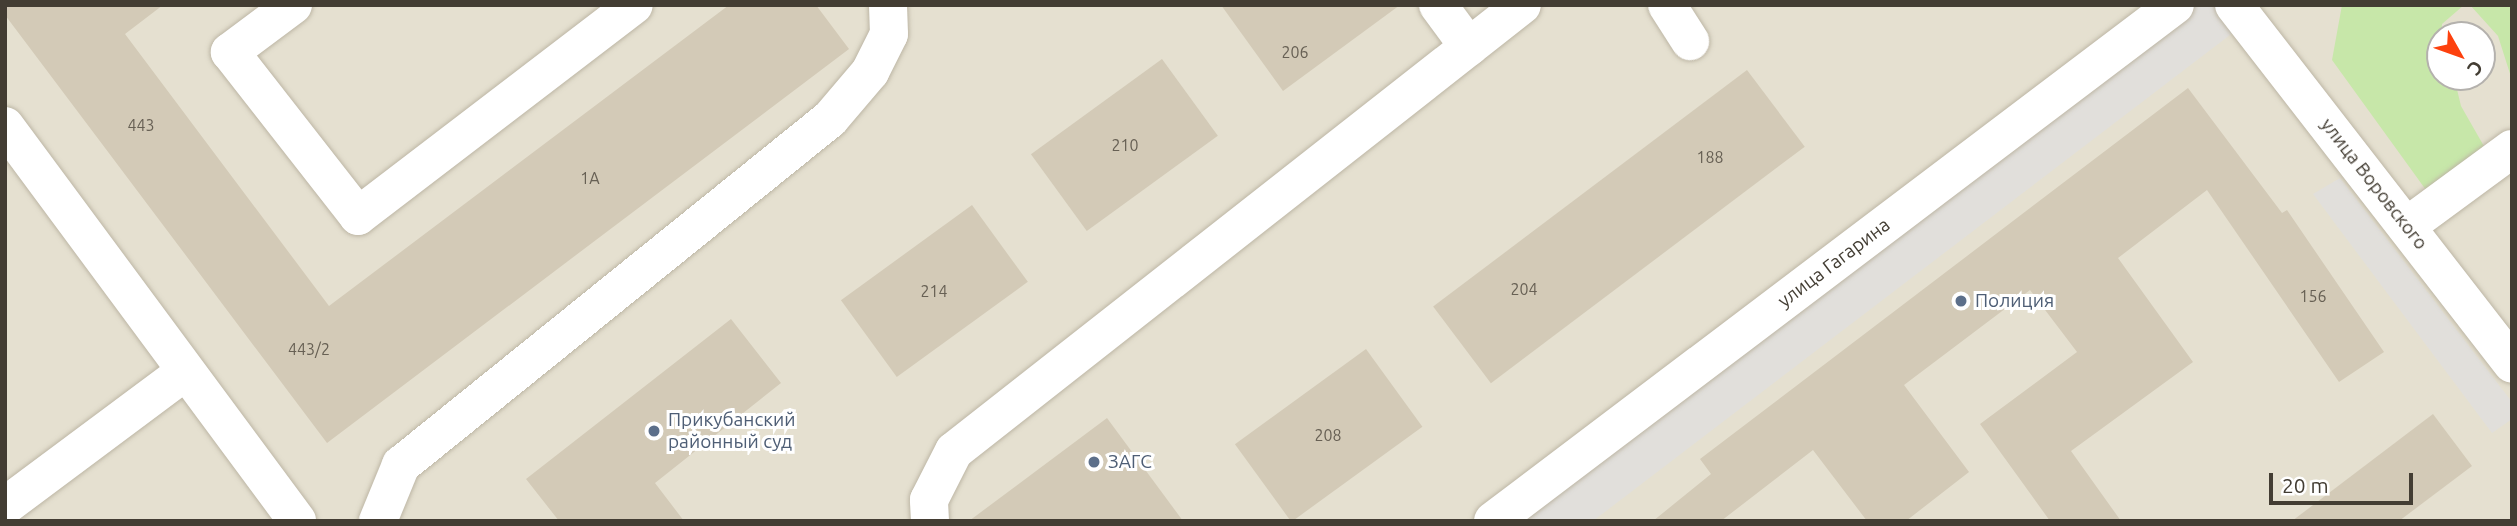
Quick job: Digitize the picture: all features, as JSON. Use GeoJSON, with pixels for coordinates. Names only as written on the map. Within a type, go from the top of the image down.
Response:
{"type":"FeatureCollection","features":[{"type":"Feature","properties":{"kind":"street"},"geometry":{"type":"LineString","coordinates":[[293,5],[230,52],[358,216],[634,5]]}},
{"type":"Feature","properties":{"kind":"street"},"geometry":{"type":"LineString","coordinates":[[378,521],[401,465],[831,119],[870,72],[890,34],[888,5]]}},
{"type":"Feature","properties":{"kind":"street"},"geometry":{"type":"LineString","coordinates":[[1438,5],[1469,47]]}},
{"type":"Feature","properties":{"kind":"street"},"geometry":{"type":"LineString","coordinates":[[930,521],[929,500],[954,451],[1522,5]]}},
{"type":"Feature","properties":{"kind":"street"},"geometry":{"type":"LineString","coordinates":[[1667,5],[1690,41]]}},
{"type":"Feature","properties":{"kind":"street","name":"улица Гагарина"},"geometry":{"type":"LineString","coordinates":[[1493,521],[2175,5]]}},
{"type":"Feature","properties":{"kind":"street","name":"улица Воровского"},"geometry":{"type":"LineString","coordinates":[[2234,5],[2512,364]]}},
{"type":"Feature","properties":{"kind":"street"},"geometry":{"type":"LineString","coordinates":[[5,127],[298,521]]}},
{"type":"Feature","properties":{"kind":"street"},"geometry":{"type":"LineString","coordinates":[[2407,226],[2512,149]]}},
{"type":"Feature","properties":{"kind":"street"},"geometry":{"type":"LineString","coordinates":[[5,506],[185,372]]}},
{"type":"Feature","properties":{"kind":"shaded area"},"geometry":{"type":"Polygon","coordinates":[[[5,5],[2512,5],[2512,521],[5,521],[5,5]]]}},
{"type":"Feature","properties":{"kind":"shaded area"},"geometry":{"type":"Polygon","coordinates":[[[2174,5],[2234,5],[2247,22],[1593,521],[1493,521],[2174,5]]]}},
{"type":"Feature","properties":{"kind":"shaded area"},"geometry":{"type":"Polygon","coordinates":[[[2340,178],[2512,402],[2512,419],[2492,433],[2313,194],[2340,178]]]}},
{"type":"Feature","properties":{"kind":"green space"},"geometry":{"type":"Polygon","coordinates":[[[2342,5],[2464,5],[2445,21],[2426,21],[2426,91],[2457,91],[2461,106],[2485,148],[2426,190],[2332,60],[2342,5]]]}},
{"type":"Feature","properties":{"kind":"green space"},"geometry":{"type":"Polygon","coordinates":[[[2470,5],[2512,5],[2512,80],[2496,34],[2496,21],[2484,21],[2470,5]]]}},
{"type":"Feature","properties":{"kind":"building"},"geometry":{"type":"Polygon","coordinates":[[[5,5],[163,5],[125,34],[329,306],[729,5],[816,5],[849,49],[327,443],[5,15],[5,5]]]}},
{"type":"Feature","properties":{"kind":"building"},"geometry":{"type":"Polygon","coordinates":[[[1221,5],[1400,5],[1283,91],[1221,5]]]}},
{"type":"Feature","properties":{"kind":"building"},"geometry":{"type":"Polygon","coordinates":[[[1162,59],[1218,136],[1087,231],[1031,154],[1162,59]]]}},
{"type":"Feature","properties":{"kind":"building"},"geometry":{"type":"Polygon","coordinates":[[[1747,70],[1805,147],[1491,383],[1433,307],[1747,70]]]}},
{"type":"Feature","properties":{"kind":"building"},"geometry":{"type":"Polygon","coordinates":[[[2188,88],[2282,213],[2287,210],[2384,352],[2339,382],[2207,190],[2118,258],[2193,362],[2071,451],[2121,521],[2050,521],[1980,424],[2077,352],[2030,290],[1904,385],[1969,472],[1906,521],[1867,521],[1813,450],[1721,521],[1653,521],[1711,474],[1700,459],[2188,88]]]}},
{"type":"Feature","properties":{"kind":"building"},"geometry":{"type":"Polygon","coordinates":[[[972,205],[1028,282],[897,377],[841,300],[972,205]]]}},
{"type":"Feature","properties":{"kind":"building","name":"Прикубанский районный суд"},"geometry":{"type":"Polygon","coordinates":[[[731,319],[781,383],[655,483],[684,521],[559,521],[526,479],[731,319]]]}},
{"type":"Feature","properties":{"kind":"building"},"geometry":{"type":"Polygon","coordinates":[[[1366,349],[1422,427],[1293,521],[1235,444],[1366,349]]]}},
{"type":"Feature","properties":{"kind":"building"},"geometry":{"type":"Polygon","coordinates":[[[2433,414],[2472,466],[2399,521],[2292,521],[2433,414]]]}},
{"type":"Feature","properties":{"kind":"building","name":"ЗАГС"},"geometry":{"type":"Polygon","coordinates":[[[1107,418],[1183,521],[969,521],[1107,418]]]}},
{"type":"Feature","properties":{"kind":"place","name":"Полиция"},"geometry":{"type":"Point","coordinates":[1961,301]}},
{"type":"Feature","properties":{"kind":"place","name":"Прикубанский районный суд"},"geometry":{"type":"Point","coordinates":[654,431]}},
{"type":"Feature","properties":{"kind":"place","name":"ЗАГС"},"geometry":{"type":"Point","coordinates":[1094,462]}}]}
